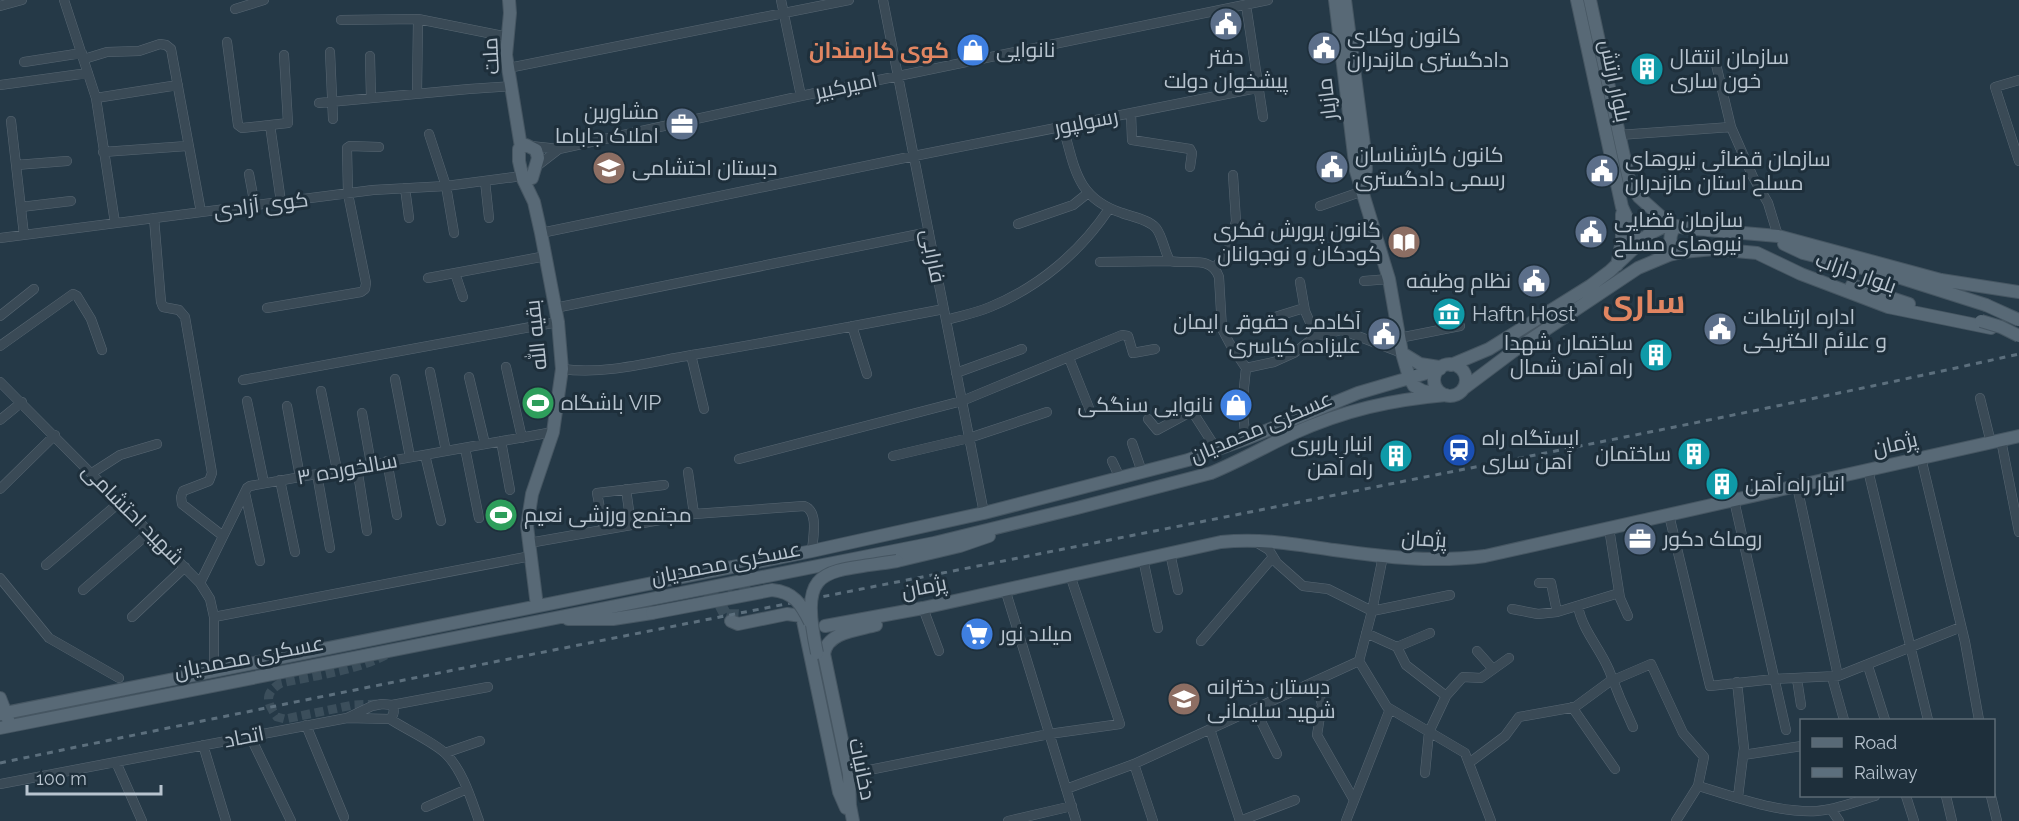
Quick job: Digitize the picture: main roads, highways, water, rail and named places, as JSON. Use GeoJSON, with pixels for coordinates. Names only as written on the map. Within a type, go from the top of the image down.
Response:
{"type":"FeatureCollection","features":[{"type":"Feature","properties":{"kind":"main road","name":"ملت"},"geometry":{"type":"LineString","coordinates":[[509,0],[506,55],[516,109],[527,146]]}},
{"type":"Feature","properties":{"kind":"main road","name":"مازیار"},"geometry":{"type":"LineString","coordinates":[[1335,0],[1360,163]]}},
{"type":"Feature","properties":{"kind":"main road","name":"مازیار"},"geometry":{"type":"LineString","coordinates":[[1345,0],[1360,163],[1356,171],[1389,279],[1402,353],[1409,377]]}},
{"type":"Feature","properties":{"kind":"main road","name":"بلوار ارتش"},"geometry":{"type":"LineString","coordinates":[[1577,0],[1622,207],[1641,242]]}},
{"type":"Feature","properties":{"kind":"main road","name":"بلوار ارتش"},"geometry":{"type":"LineString","coordinates":[[1590,0],[1630,184],[1639,197],[1672,225]]}},
{"type":"Feature","properties":{"kind":"main road"},"geometry":{"type":"LineString","coordinates":[[527,146],[538,153],[534,202],[519,161],[527,146]]}},
{"type":"Feature","properties":{"kind":"main road"},"geometry":{"type":"LineString","coordinates":[[523,177],[527,180],[532,178],[537,168]]}},
{"type":"Feature","properties":{"kind":"main road","name":"بقیه الله"},"geometry":{"type":"LineString","coordinates":[[534,202],[558,322],[562,369],[553,432],[532,494],[527,526],[537,606]]}},
{"type":"Feature","properties":{"kind":"main road"},"geometry":{"type":"LineString","coordinates":[[1617,265],[1622,242],[1622,207]]}},
{"type":"Feature","properties":{"kind":"main road"},"geometry":{"type":"LineString","coordinates":[[1672,225],[1670,241],[1677,250],[1682,252]]}},
{"type":"Feature","properties":{"kind":"main road","name":"بلوار داراب"},"geometry":{"type":"LineString","coordinates":[[1672,225],[1778,236],[1941,280],[2013,290]]}},
{"type":"Feature","properties":{"kind":"main road","name":"عسکری محمدیان"},"geometry":{"type":"LineString","coordinates":[[4,713],[812,551],[984,513],[1188,460],[1358,393],[1445,367],[1489,349],[1590,286],[1617,265],[1649,234],[1672,225]]}},
{"type":"Feature","properties":{"kind":"main road"},"geometry":{"type":"LineString","coordinates":[[1757,253],[1892,299],[1935,312],[1982,321],[2016,332],[2019,319],[2011,314],[1898,277],[1803,253],[1762,234]]}},
{"type":"Feature","properties":{"kind":"main road"},"geometry":{"type":"LineString","coordinates":[[1641,242],[1669,255]]}},
{"type":"Feature","properties":{"kind":"main road","name":"بلوار داراب"},"geometry":{"type":"LineString","coordinates":[[1463,389],[1515,350],[1629,274],[1669,255],[1682,252],[1725,249],[1757,253],[1800,274],[1888,307],[2016,332]]}},
{"type":"Feature","properties":{"kind":"main road"},"geometry":{"type":"LineString","coordinates":[[2013,290],[2019,303]]}},
{"type":"Feature","properties":{"kind":"main road"},"geometry":{"type":"LineString","coordinates":[[1402,353],[1420,364],[1459,367],[1466,381],[1463,389],[1454,396],[1422,391],[1414,386],[1409,377]]}},
{"type":"Feature","properties":{"kind":"main road"},"geometry":{"type":"LineString","coordinates":[[1444,394],[1436,386],[1435,381],[1445,367]]}},
{"type":"Feature","properties":{"kind":"main road","name":"عسکری محمدیان"},"geometry":{"type":"LineString","coordinates":[[5,727],[934,543],[1211,473],[1294,433],[1334,417],[1367,406],[1444,394]]}},
{"type":"Feature","properties":{"kind":"main road","name":"پژمان"},"geometry":{"type":"LineString","coordinates":[[825,626],[919,609],[1221,542],[1249,539],[1383,556],[1431,560],[1467,559],[2019,436]]}},
{"type":"Feature","properties":{"kind":"main road"},"geometry":{"type":"LineString","coordinates":[[984,513],[986,529]]}},
{"type":"Feature","properties":{"kind":"main road"},"geometry":{"type":"LineString","coordinates":[[806,619],[816,581],[824,575],[960,546],[1018,522]]}},
{"type":"Feature","properties":{"kind":"main road"},"geometry":{"type":"LineString","coordinates":[[760,581],[919,550],[934,543]]}},
{"type":"Feature","properties":{"kind":"main road"},"geometry":{"type":"LineString","coordinates":[[543,619],[613,619],[772,590],[780,591],[800,601],[806,619],[839,792],[848,807]]}},
{"type":"Feature","properties":{"kind":"main road"},"geometry":{"type":"LineString","coordinates":[[610,606],[617,609],[705,593]]}},
{"type":"Feature","properties":{"kind":"main road"},"geometry":{"type":"LineString","coordinates":[[848,807],[849,774],[824,654],[825,646],[839,635],[906,617],[919,609]]}},
{"type":"Feature","properties":{"kind":"main road"},"geometry":{"type":"LineString","coordinates":[[731,621],[738,624],[787,614],[806,619]]}},
{"type":"Feature","properties":{"kind":"main road","name":"دخانیات"},"geometry":{"type":"LineString","coordinates":[[806,619],[817,653],[832,726],[832,738],[851,821]]}},
{"type":"Feature","properties":{"kind":"main road"},"geometry":{"type":"LineString","coordinates":[[0,698],[5,727]]}},
{"type":"Feature","properties":{"kind":"tunnel"},"geometry":{"type":"LineString","coordinates":[[731,621],[734,593],[736,589],[750,583]]}},
{"type":"Feature","properties":{"kind":"tunnel"},"geometry":{"type":"LineString","coordinates":[[705,593],[718,601],[731,621]]}},
{"type":"Feature","properties":{"kind":"tunnel"},"geometry":{"type":"LineString","coordinates":[[377,704],[353,705],[285,719],[277,717],[268,698],[272,690],[281,683],[350,669],[388,654]]}},
{"type":"Feature","properties":{"kind":"railway"},"geometry":{"type":"LineString","coordinates":[[0,763],[1690,424],[2019,354]]}},
{"type":"Feature","properties":{"kind":"place","name":"دفتر پیشخوان دولت"},"geometry":{"type":"Point","coordinates":[1226,24]}},
{"type":"Feature","properties":{"kind":"place","name":"کانون وکلای دادگستری مازندران"},"geometry":{"type":"Point","coordinates":[1324,48]}},
{"type":"Feature","properties":{"kind":"place","name":"نانوایی"},"geometry":{"type":"Point","coordinates":[973,50]}},
{"type":"Feature","properties":{"kind":"place","name":"سازمان انتقال خون ساری"},"geometry":{"type":"Point","coordinates":[1647,69]}},
{"type":"Feature","properties":{"kind":"place","name":"مشاورین املاک جاباما"},"geometry":{"type":"Point","coordinates":[682,124]}},
{"type":"Feature","properties":{"kind":"place","name":"کانون کارشناسان رسمی دادگستری"},"geometry":{"type":"Point","coordinates":[1332,167]}},
{"type":"Feature","properties":{"kind":"place","name":"دبستان احتشامی"},"geometry":{"type":"Point","coordinates":[609,168]}},
{"type":"Feature","properties":{"kind":"place","name":"سازمان قضائی نیروهای مسلح استان مازندران"},"geometry":{"type":"Point","coordinates":[1602,171]}},
{"type":"Feature","properties":{"kind":"place","name":"سازمان قضایی نیروهای مسلح"},"geometry":{"type":"Point","coordinates":[1591,232]}},
{"type":"Feature","properties":{"kind":"place","name":"کانون پرورش فکری کودکان و نوجوانان"},"geometry":{"type":"Point","coordinates":[1404,242]}},
{"type":"Feature","properties":{"kind":"place","name":"نظام وظیفه"},"geometry":{"type":"Point","coordinates":[1534,281]}},
{"type":"Feature","properties":{"kind":"place","name":"Haftn Host"},"geometry":{"type":"Point","coordinates":[1449,314]}},
{"type":"Feature","properties":{"kind":"place","name":"اداره ارتباطات و علائم الکتریکی"},"geometry":{"type":"Point","coordinates":[1720,329]}},
{"type":"Feature","properties":{"kind":"place","name":"آکادمی حقوقی ایمان علیزاده کیاسری"},"geometry":{"type":"Point","coordinates":[1384,334]}},
{"type":"Feature","properties":{"kind":"place","name":"ساختمان شهدا راه آهن شمال"},"geometry":{"type":"Point","coordinates":[1656,355]}},
{"type":"Feature","properties":{"kind":"place","name":"باشگاه VIP"},"geometry":{"type":"Point","coordinates":[538,403]}},
{"type":"Feature","properties":{"kind":"place","name":"نانوایی سنگکی"},"geometry":{"type":"Point","coordinates":[1236,405]}},
{"type":"Feature","properties":{"kind":"place","name":"ایستگاه راه آهن ساری"},"geometry":{"type":"Point","coordinates":[1459,450]}},
{"type":"Feature","properties":{"kind":"place","name":"ساختمان"},"geometry":{"type":"Point","coordinates":[1694,454]}},
{"type":"Feature","properties":{"kind":"place","name":"انبار باربری راه آهن"},"geometry":{"type":"Point","coordinates":[1396,456]}},
{"type":"Feature","properties":{"kind":"place","name":"انبار راه آهن"},"geometry":{"type":"Point","coordinates":[1722,484]}},
{"type":"Feature","properties":{"kind":"place","name":"مجتمع ورزشی نعیم"},"geometry":{"type":"Point","coordinates":[501,515]}},
{"type":"Feature","properties":{"kind":"place","name":"روماک دکور"},"geometry":{"type":"Point","coordinates":[1640,539]}},
{"type":"Feature","properties":{"kind":"place","name":"میلاد نور"},"geometry":{"type":"Point","coordinates":[977,634]}},
{"type":"Feature","properties":{"kind":"place","name":"دبستان دخترانه شهید سلیمانی"},"geometry":{"type":"Point","coordinates":[1184,699]}},
{"type":"Feature","properties":{"kind":"district","name":"کوی کارمندان"},"geometry":{"type":"Point","coordinates":[879,50]}},
{"type":"Feature","properties":{"kind":"district","name":"ساری"},"geometry":{"type":"Point","coordinates":[1644,301]}}]}
